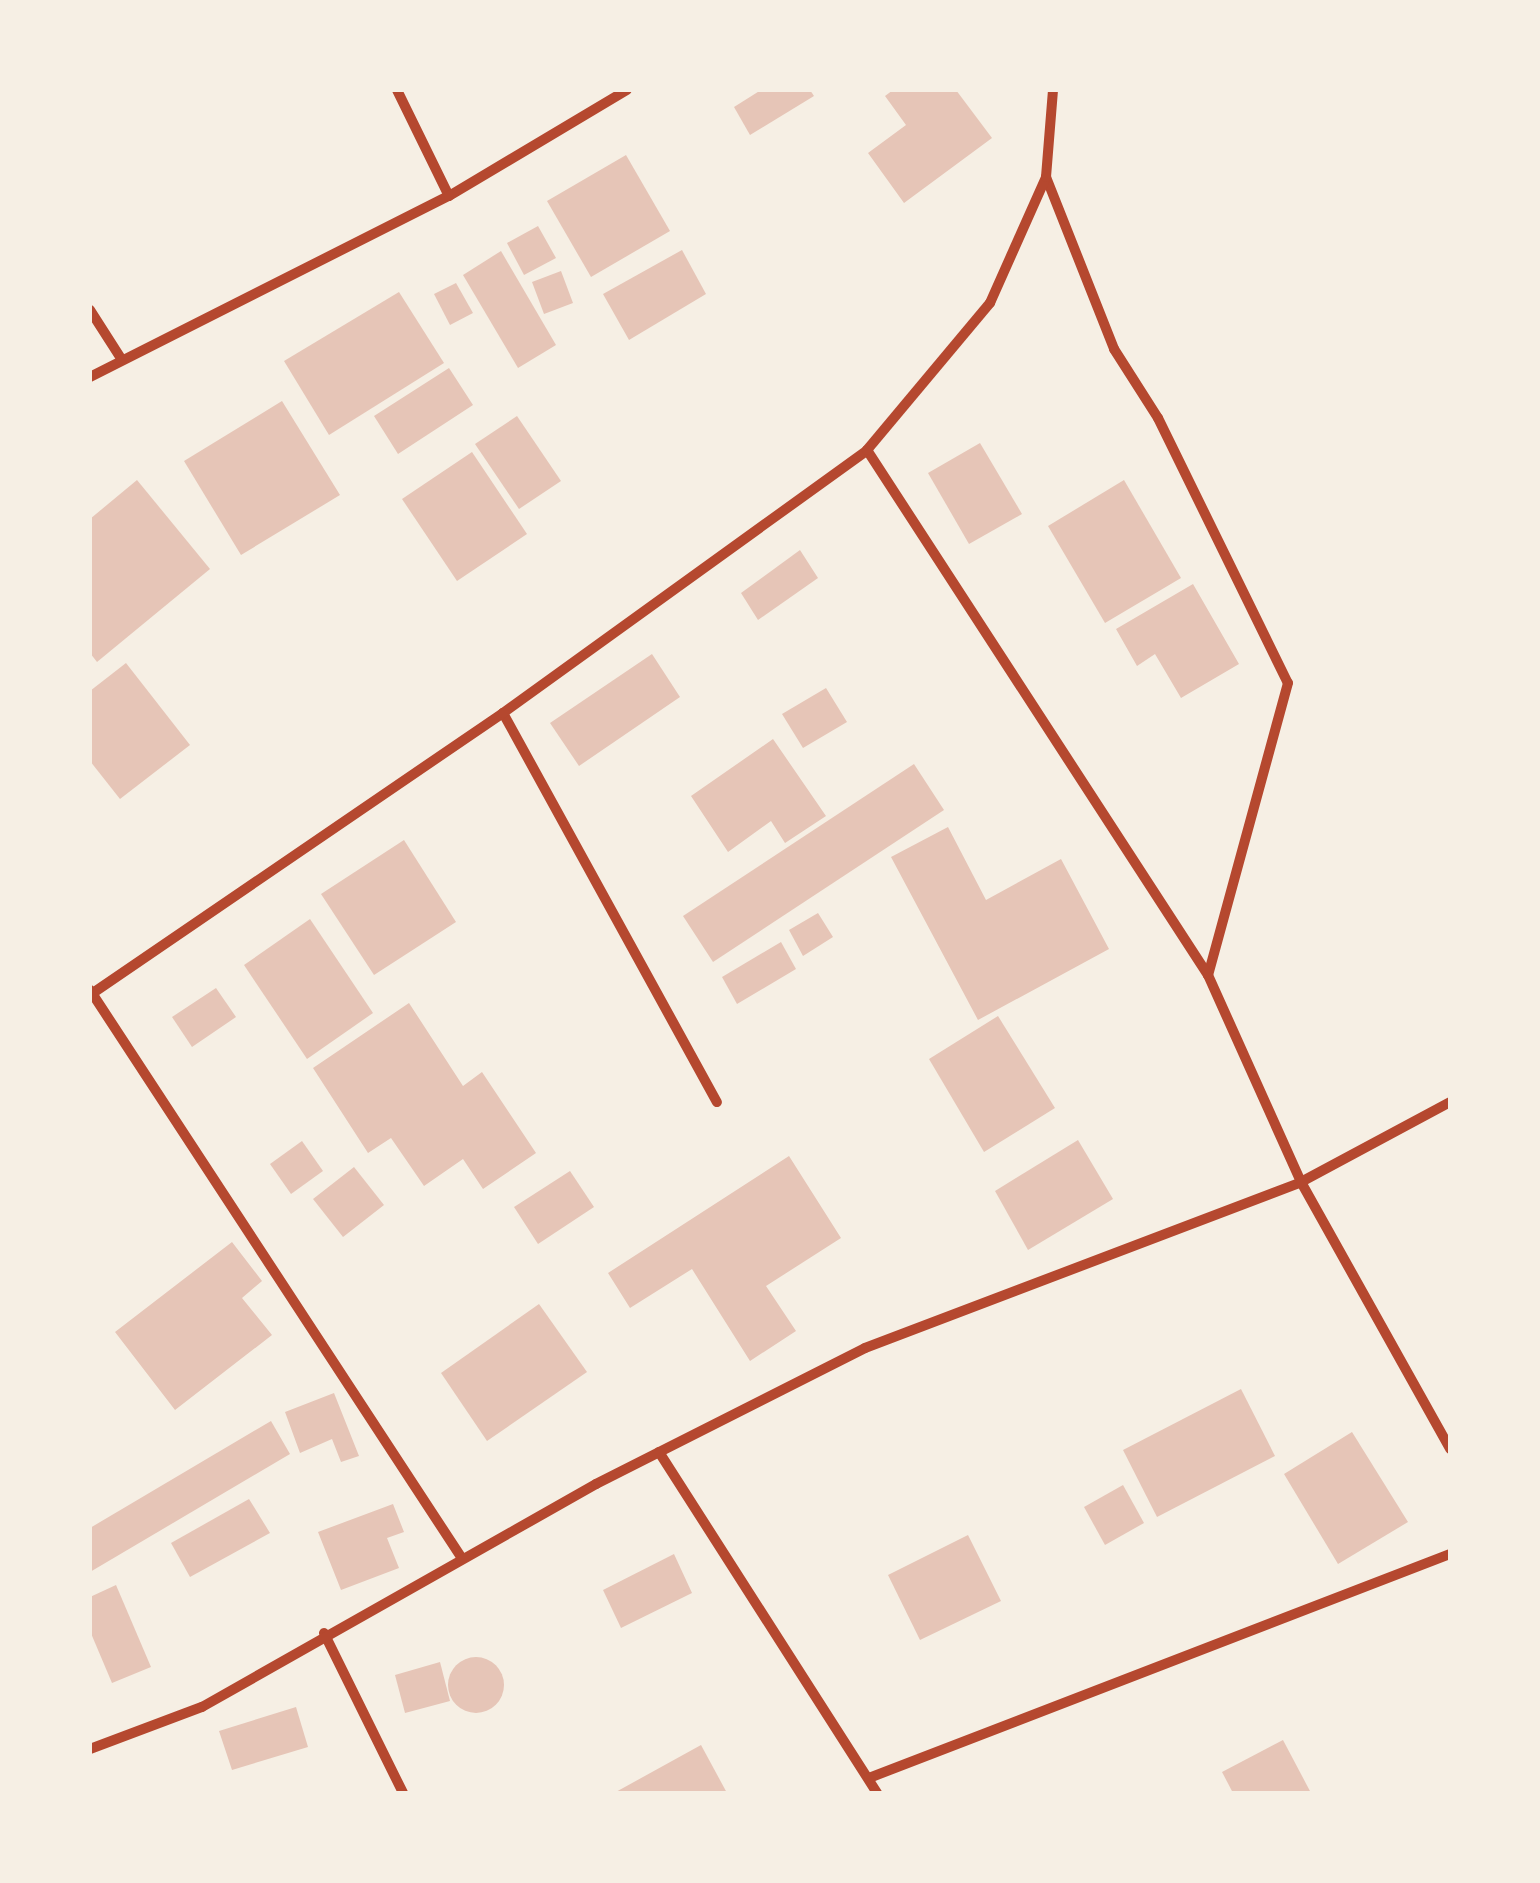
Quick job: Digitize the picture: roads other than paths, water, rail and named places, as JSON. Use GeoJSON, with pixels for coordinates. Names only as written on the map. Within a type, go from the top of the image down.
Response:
{"type":"FeatureCollection","features":[{"type":"Feature","properties":{"kind":"street"},"geometry":{"type":"LineString","coordinates":[[397,90],[449,196]]}},
{"type":"Feature","properties":{"kind":"street"},"geometry":{"type":"LineString","coordinates":[[90,376],[120,356],[449,196],[626,90]]}},
{"type":"Feature","properties":{"kind":"street"},"geometry":{"type":"LineString","coordinates":[[461,1558],[91,993],[503,713],[868,450],[990,304],[1046,177],[1053,90]]}},
{"type":"Feature","properties":{"kind":"street"},"geometry":{"type":"LineString","coordinates":[[1046,177],[1114,349],[1158,418],[1288,683],[1208,975]]}},
{"type":"Feature","properties":{"kind":"street"},"geometry":{"type":"LineString","coordinates":[[90,310],[120,356]]}},
{"type":"Feature","properties":{"kind":"street"},"geometry":{"type":"LineString","coordinates":[[868,450],[1208,975],[1301,1182],[1450,1449]]}},
{"type":"Feature","properties":{"kind":"street"},"geometry":{"type":"LineString","coordinates":[[503,713],[717,1102]]}},
{"type":"Feature","properties":{"kind":"street"},"geometry":{"type":"LineString","coordinates":[[90,1749],[202,1707],[324,1633],[461,1558],[865,1348],[1301,1182],[1450,1102]]}},
{"type":"Feature","properties":{"kind":"street"},"geometry":{"type":"LineString","coordinates":[[660,1452],[877,1793]]}},
{"type":"Feature","properties":{"kind":"street"},"geometry":{"type":"LineString","coordinates":[[869,1778],[1450,1554]]}},
{"type":"Feature","properties":{"kind":"street"},"geometry":{"type":"LineString","coordinates":[[324,1633],[403,1793]]}}]}
